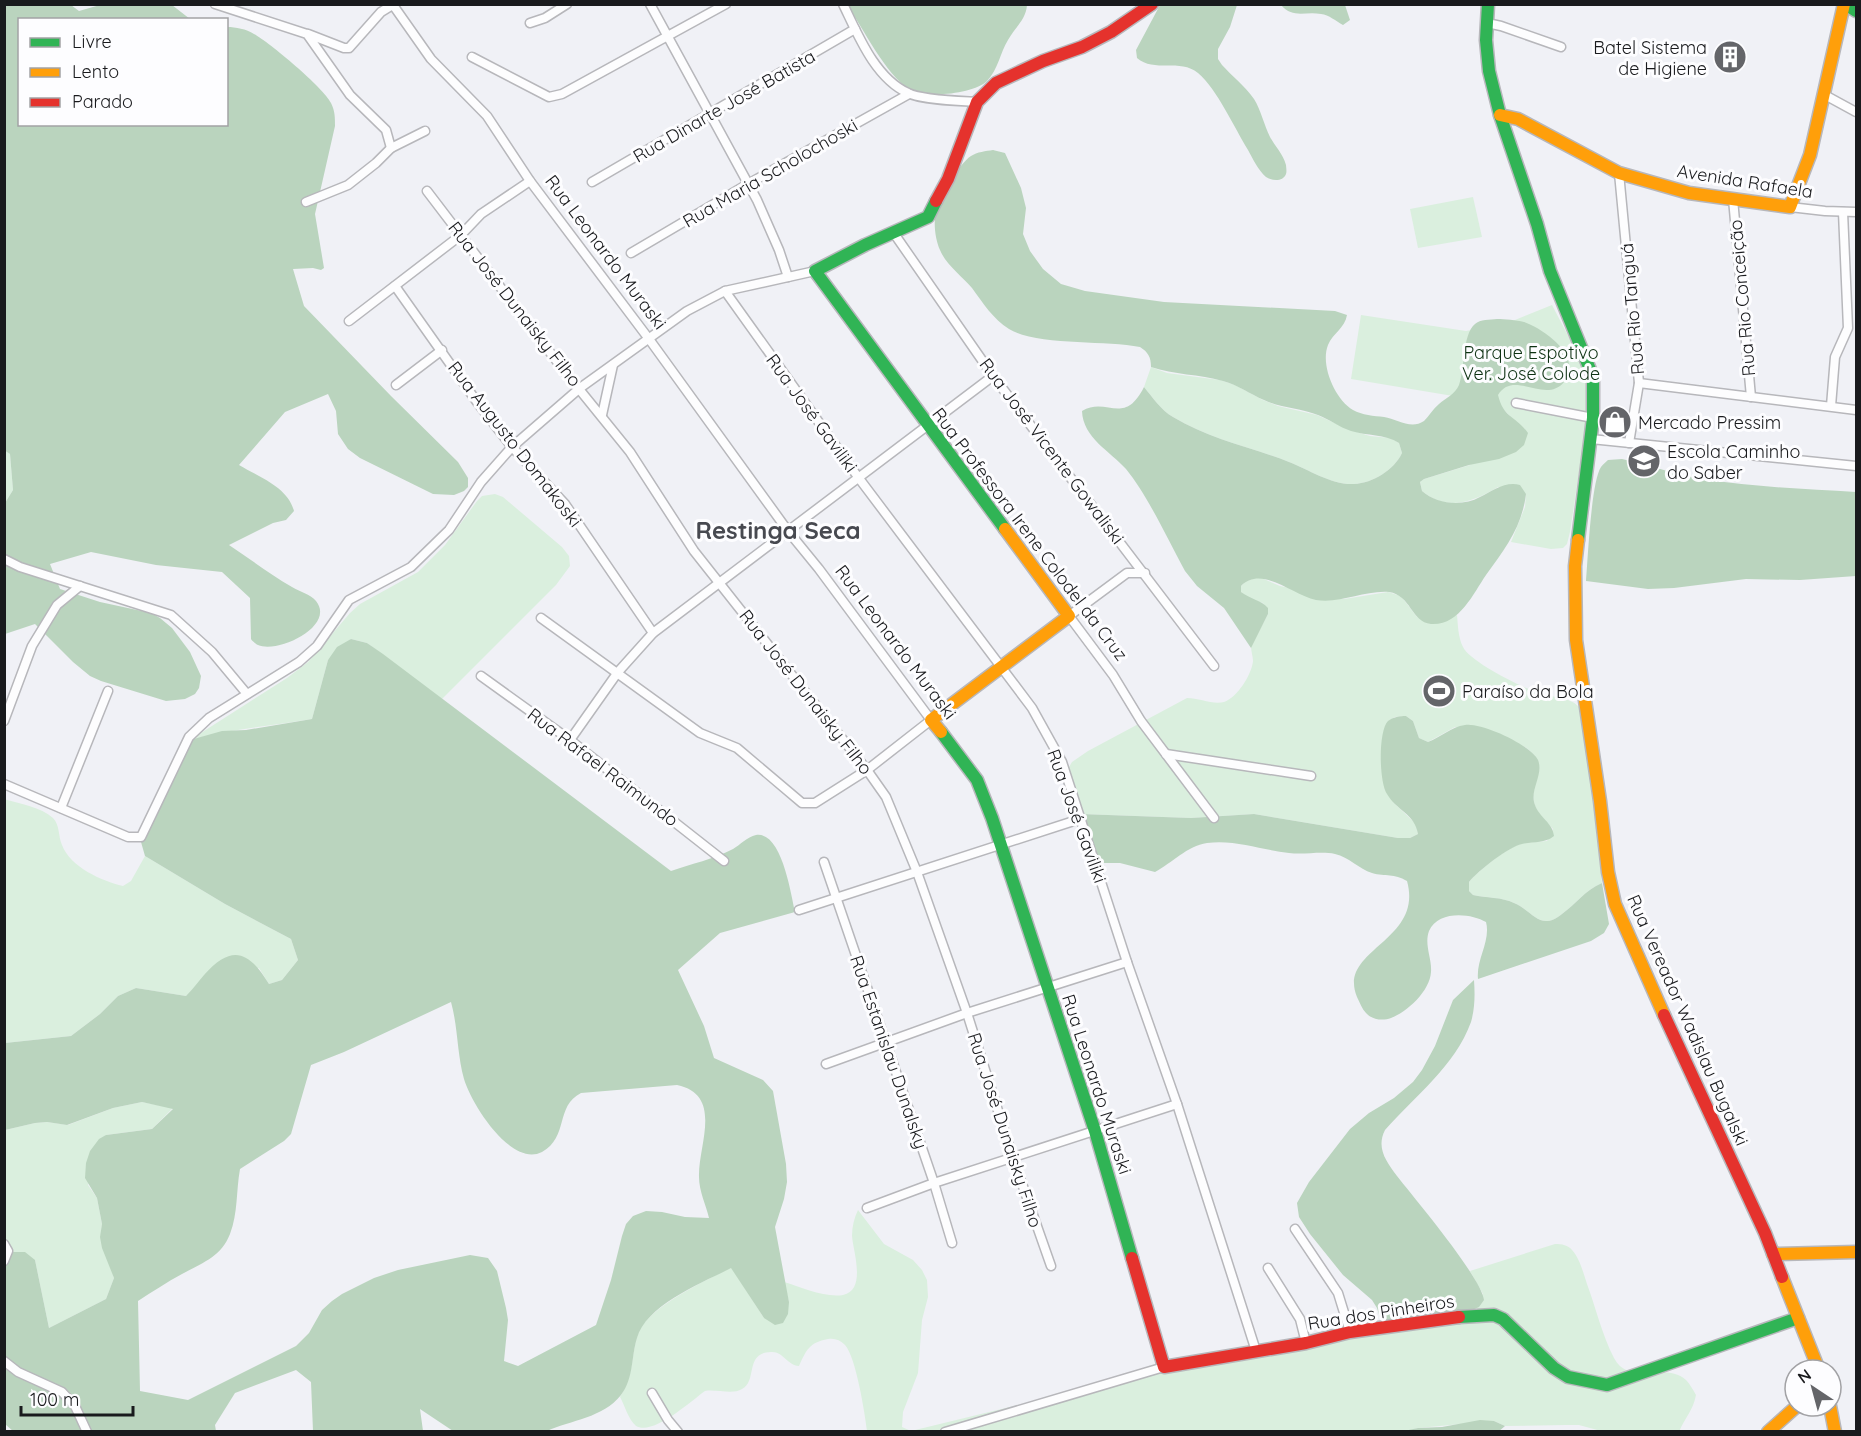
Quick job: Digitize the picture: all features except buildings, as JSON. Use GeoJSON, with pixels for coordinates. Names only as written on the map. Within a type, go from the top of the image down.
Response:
{"type":"FeatureCollection","features":[{"type":"Feature","properties":{"kind":"street"},"geometry":{"type":"LineString","coordinates":[[215,4],[344,48],[349,48],[374,18],[393,5]]}},
{"type":"Feature","properties":{"kind":"street"},"geometry":{"type":"LineString","coordinates":[[530,23],[545,18],[567,4]]}},
{"type":"Feature","properties":{"kind":"street"},"geometry":{"type":"LineString","coordinates":[[650,4],[748,184],[779,250],[788,277]]}},
{"type":"Feature","properties":{"kind":"street"},"geometry":{"type":"LineString","coordinates":[[472,57],[549,97],[562,94],[726,4]]}},
{"type":"Feature","properties":{"kind":"street"},"geometry":{"type":"LineString","coordinates":[[843,4],[876,64],[892,83],[909,94],[977,102]]}},
{"type":"Feature","properties":{"kind":"street"},"geometry":{"type":"LineString","coordinates":[[4,784],[128,837],[141,837],[189,737],[209,717],[299,662],[317,646],[349,600],[411,567],[449,530],[481,482],[512,447],[580,388],[687,311],[725,291],[815,271],[928,217],[948,178],[977,102],[996,82],[1082,47],[1111,32],[1152,4]]}},
{"type":"Feature","properties":{"kind":"street","name":"Rua Vereador Wadislau Bugalski"},"geometry":{"type":"LineString","coordinates":[[1488,4],[1486,40],[1489,71],[1500,115],[1550,270],[1593,377],[1593,418],[1575,566],[1576,640],[1608,872],[1615,904],[1672,1035],[1765,1233],[1814,1358]]}},
{"type":"Feature","properties":{"kind":"street"},"geometry":{"type":"LineString","coordinates":[[1790,207],[1810,155],[1844,4],[1857,11]]}},
{"type":"Feature","properties":{"kind":"street","name":"Rua Leonardo Muraski"},"geometry":{"type":"LineString","coordinates":[[393,5],[431,59],[487,116],[530,181],[649,339],[788,531],[977,780],[1095,1131],[1164,1368]]}},
{"type":"Feature","properties":{"kind":"street"},"geometry":{"type":"LineString","coordinates":[[1487,23],[1561,47]]}},
{"type":"Feature","properties":{"kind":"street","name":"Rua Dinarte José Batista"},"geometry":{"type":"LineString","coordinates":[[592,182],[855,29]]}},
{"type":"Feature","properties":{"kind":"street"},"geometry":{"type":"LineString","coordinates":[[308,34],[350,95],[386,130],[392,148]]}},
{"type":"Feature","properties":{"kind":"street","name":"Rua Maria Scholochoski"},"geometry":{"type":"LineString","coordinates":[[631,253],[748,184],[909,94]]}},
{"type":"Feature","properties":{"kind":"street"},"geometry":{"type":"LineString","coordinates":[[1823,94],[1857,112]]}},
{"type":"Feature","properties":{"kind":"street","name":"Avenida Rafaela"},"geometry":{"type":"LineString","coordinates":[[1500,115],[1518,119],[1619,173],[1689,193],[1790,207],[1857,212]]}},
{"type":"Feature","properties":{"kind":"street"},"geometry":{"type":"LineString","coordinates":[[306,202],[348,185],[392,148],[425,131]]}},
{"type":"Feature","properties":{"kind":"street","name":"Rua Rio Tanguá"},"geometry":{"type":"LineString","coordinates":[[1619,173],[1639,383],[1629,443]]}},
{"type":"Feature","properties":{"kind":"street"},"geometry":{"type":"LineString","coordinates":[[349,321],[461,235],[481,214],[530,181]]}},
{"type":"Feature","properties":{"kind":"street","name":"Rua José Dunaisky Filho"},"geometry":{"type":"LineString","coordinates":[[427,191],[630,452],[694,551],[886,797],[917,872],[967,1013],[1050,1266]]}},
{"type":"Feature","properties":{"kind":"street","name":"Rua Rio Conceição"},"geometry":{"type":"LineString","coordinates":[[1733,199],[1751,397]]}},
{"type":"Feature","properties":{"kind":"street"},"geometry":{"type":"LineString","coordinates":[[1831,406],[1835,357],[1848,328],[1843,212]]}},
{"type":"Feature","properties":{"kind":"street","name":"Rua José Vicente Gowaliski"},"geometry":{"type":"LineString","coordinates":[[893,232],[993,376],[1214,666]]}},
{"type":"Feature","properties":{"kind":"street","name":"Rua Professora Irene Colodel da Cruz"},"geometry":{"type":"LineString","coordinates":[[815,271],[927,426],[1113,675],[1141,720],[1214,818]]}},
{"type":"Feature","properties":{"kind":"street","name":"Rua Augusto Domakoski"},"geometry":{"type":"LineString","coordinates":[[395,286],[477,402],[512,447],[565,504],[653,633]]}},
{"type":"Feature","properties":{"kind":"street","name":"Rua José Gaviliki"},"geometry":{"type":"LineString","coordinates":[[725,291],[858,477],[1032,708],[1062,762],[1127,962],[1177,1104],[1256,1351]]}},
{"type":"Feature","properties":{"kind":"street"},"geometry":{"type":"LineString","coordinates":[[396,385],[442,350]]}},
{"type":"Feature","properties":{"kind":"street"},"geometry":{"type":"LineString","coordinates":[[602,415],[613,365]]}},
{"type":"Feature","properties":{"kind":"street"},"geometry":{"type":"LineString","coordinates":[[570,740],[618,672],[653,633],[993,376]]}},
{"type":"Feature","properties":{"kind":"street"},"geometry":{"type":"LineString","coordinates":[[1639,383],[1857,411]]}},
{"type":"Feature","properties":{"kind":"street"},"geometry":{"type":"LineString","coordinates":[[1516,403],[1593,418]]}},
{"type":"Feature","properties":{"kind":"street"},"geometry":{"type":"LineString","coordinates":[[1591,439],[1857,466]]}},
{"type":"Feature","properties":{"kind":"street"},"geometry":{"type":"LineString","coordinates":[[4,559],[20,567],[171,615],[212,652],[247,694]]}},
{"type":"Feature","properties":{"kind":"street"},"geometry":{"type":"LineString","coordinates":[[540,618],[700,733],[737,748],[802,802],[815,803],[867,770],[1127,573],[1135,571],[1145,573]]}},
{"type":"Feature","properties":{"kind":"street"},"geometry":{"type":"LineString","coordinates":[[4,721],[32,646],[57,605],[80,586]]}},
{"type":"Feature","properties":{"kind":"street","name":"Rua Rafael Raimundo"},"geometry":{"type":"LineString","coordinates":[[481,676],[570,740],[724,861]]}},
{"type":"Feature","properties":{"kind":"street"},"geometry":{"type":"LineString","coordinates":[[61,808],[108,691]]}},
{"type":"Feature","properties":{"kind":"street"},"geometry":{"type":"LineString","coordinates":[[1166,754],[1311,776]]}},
{"type":"Feature","properties":{"kind":"street"},"geometry":{"type":"LineString","coordinates":[[799,910],[1080,819]]}},
{"type":"Feature","properties":{"kind":"street","name":"Rua Estanislau Dunalsky"},"geometry":{"type":"LineString","coordinates":[[824,862],[834,897],[934,1183],[952,1243]]}},
{"type":"Feature","properties":{"kind":"street"},"geometry":{"type":"LineString","coordinates":[[826,1064],[967,1013],[1127,962]]}},
{"type":"Feature","properties":{"kind":"street"},"geometry":{"type":"LineString","coordinates":[[867,1208],[934,1183],[1177,1104]]}},
{"type":"Feature","properties":{"kind":"street"},"geometry":{"type":"LineString","coordinates":[[1295,1228],[1338,1293],[1350,1332]]}},
{"type":"Feature","properties":{"kind":"street"},"geometry":{"type":"LineString","coordinates":[[4,1244],[8,1251],[4,1261]]}},
{"type":"Feature","properties":{"kind":"street"},"geometry":{"type":"LineString","coordinates":[[1773,1254],[1857,1252]]}},
{"type":"Feature","properties":{"kind":"street"},"geometry":{"type":"LineString","coordinates":[[1269,1268],[1300,1318],[1306,1343]]}},
{"type":"Feature","properties":{"kind":"street","name":"Rua dos Pinheiros"},"geometry":{"type":"LineString","coordinates":[[945,1431],[1164,1368],[1306,1343],[1350,1332],[1451,1317],[1494,1315],[1503,1319],[1554,1368],[1568,1377],[1593,1384],[1607,1385],[1798,1318]]}},
{"type":"Feature","properties":{"kind":"street"},"geometry":{"type":"LineString","coordinates":[[4,1361],[18,1372],[62,1392],[75,1406],[87,1431]]}},
{"type":"Feature","properties":{"kind":"street"},"geometry":{"type":"LineString","coordinates":[[652,1393],[678,1431]]}},
{"type":"Feature","properties":{"kind":"street"},"geometry":{"type":"LineString","coordinates":[[1768,1431],[1783,1418]]}},
{"type":"Feature","properties":{"kind":"green space"},"geometry":{"type":"Polygon","coordinates":[[[4,5],[71,5],[79,11],[100,5],[172,5],[189,18],[18,18],[18,126],[228,126],[228,27],[251,32],[283,55],[318,87],[332,106],[334,114],[335,126],[315,214],[324,268],[321,270],[293,269],[304,306],[458,462],[468,478],[468,487],[454,495],[433,494],[360,458],[348,449],[338,434],[336,411],[328,394],[285,412],[239,465],[279,489],[286,495],[294,511],[286,520],[273,523],[229,545],[316,601],[320,610],[318,620],[312,628],[290,642],[278,645],[267,647],[251,640],[250,598],[222,572],[156,565],[91,552],[50,564],[60,589],[100,602],[151,613],[172,628],[190,652],[201,676],[199,688],[195,694],[185,699],[166,701],[90,676],[35,624],[5,634],[5,503],[13,490],[10,454],[4,450],[4,5]]]}},
{"type":"Feature","properties":{"kind":"green space"},"geometry":{"type":"Polygon","coordinates":[[[847,5],[1027,5],[1022,19],[1005,45],[994,72],[987,81],[961,92],[926,94],[909,89],[892,73],[847,5]]]}},
{"type":"Feature","properties":{"kind":"green space"},"geometry":{"type":"Polygon","coordinates":[[[1160,5],[1237,5],[1230,27],[1218,49],[1218,59],[1254,99],[1270,137],[1285,161],[1285,177],[1277,180],[1266,177],[1254,161],[1219,99],[1198,73],[1183,66],[1151,65],[1137,58],[1136,50],[1160,5]]]}},
{"type":"Feature","properties":{"kind":"green space"},"geometry":{"type":"Polygon","coordinates":[[[1281,5],[1345,5],[1350,20],[1343,25],[1324,15],[1290,12],[1281,5]]]}},
{"type":"Feature","properties":{"kind":"green space","name":"Parque Espotivo Ver. José Colode"},"geometry":{"type":"Polygon","coordinates":[[[993,150],[1005,153],[1021,188],[1026,208],[1023,234],[1030,251],[1043,269],[1061,284],[1085,291],[1164,302],[1335,311],[1347,315],[1328,345],[1326,362],[1331,381],[1340,398],[1346,405],[1360,413],[1409,424],[1424,421],[1459,385],[1468,336],[1475,324],[1480,321],[1500,319],[1524,322],[1551,337],[1559,345],[1569,363],[1569,373],[1564,382],[1548,390],[1512,385],[1498,395],[1503,409],[1528,433],[1524,445],[1516,452],[1499,459],[1469,465],[1420,482],[1422,491],[1435,499],[1450,503],[1473,500],[1509,484],[1520,485],[1526,494],[1521,517],[1512,537],[1464,607],[1450,620],[1431,624],[1419,619],[1402,598],[1389,592],[1325,601],[1307,597],[1268,580],[1249,580],[1241,586],[1241,592],[1268,608],[1268,614],[1251,648],[1224,608],[1197,586],[1185,571],[1142,492],[1126,469],[1092,436],[1087,429],[1082,411],[1091,407],[1122,408],[1129,406],[1137,399],[1144,387],[1157,404],[1187,425],[1289,462],[1329,480],[1345,484],[1361,483],[1382,475],[1394,465],[1402,453],[1399,443],[1388,438],[1351,431],[1318,415],[1270,403],[1223,381],[1151,367],[1148,355],[1140,347],[1036,338],[1003,325],[946,261],[936,239],[935,226],[939,204],[960,167],[973,155],[993,150]]]}},
{"type":"Feature","properties":{"kind":"green space"},"geometry":{"type":"Polygon","coordinates":[[[1473,197],[1482,237],[1418,248],[1410,209],[1473,197]]]}},
{"type":"Feature","properties":{"kind":"green space","name":"Parque Espotivo Ver. José Colode"},"geometry":{"type":"Polygon","coordinates":[[[1552,305],[1584,366],[1589,381],[1586,426],[1570,532],[1567,544],[1563,548],[1551,549],[1511,542],[1525,507],[1526,494],[1498,487],[1470,500],[1450,503],[1431,497],[1422,491],[1420,482],[1424,479],[1470,465],[1510,416],[1502,408],[1477,400],[1351,379],[1361,315],[1466,331],[1510,322],[1552,305]]]}},
{"type":"Feature","properties":{"kind":"green space"},"geometry":{"type":"Polygon","coordinates":[[[1151,367],[1167,373],[1220,380],[1278,406],[1317,415],[1370,436],[1391,438],[1399,443],[1402,453],[1388,470],[1368,481],[1345,484],[1329,480],[1289,462],[1201,431],[1173,417],[1144,387],[1151,367]]]}},
{"type":"Feature","properties":{"kind":"green space"},"geometry":{"type":"Polygon","coordinates":[[[5,450],[10,454],[13,490],[5,503],[5,450]]]}},
{"type":"Feature","properties":{"kind":"green space"},"geometry":{"type":"Polygon","coordinates":[[[1622,459],[1683,475],[1722,482],[1856,492],[1856,576],[1800,580],[1746,579],[1648,589],[1586,581],[1592,504],[1598,475],[1601,467],[1608,460],[1622,459]]]}},
{"type":"Feature","properties":{"kind":"green space"},"geometry":{"type":"Polygon","coordinates":[[[495,494],[503,497],[562,547],[569,556],[570,566],[556,585],[442,699],[367,643],[351,639],[328,660],[312,719],[235,730],[190,740],[308,662],[360,604],[418,572],[445,545],[477,501],[482,496],[495,494]]]}},
{"type":"Feature","properties":{"kind":"green space"},"geometry":{"type":"Polygon","coordinates":[[[1259,577],[1280,586],[1344,599],[1388,592],[1401,596],[1417,617],[1442,622],[1457,615],[1461,643],[1476,660],[1524,687],[1566,699],[1578,706],[1585,724],[1602,883],[1586,893],[1562,914],[1548,921],[1542,921],[1509,901],[1473,895],[1469,891],[1469,882],[1486,866],[1517,845],[1547,841],[1553,829],[1539,813],[1534,802],[1538,761],[1525,747],[1455,727],[1428,742],[1419,738],[1413,721],[1406,716],[1395,717],[1389,721],[1393,802],[1417,825],[1418,834],[1410,838],[1398,838],[1254,814],[1191,818],[1080,814],[1066,772],[1072,762],[1088,751],[1187,698],[1220,703],[1229,700],[1239,691],[1252,666],[1252,644],[1268,614],[1263,603],[1250,599],[1241,592],[1241,586],[1246,581],[1259,577]]]}},
{"type":"Feature","properties":{"kind":"green space"},"geometry":{"type":"Polygon","coordinates":[[[351,639],[367,643],[671,871],[726,853],[756,835],[765,836],[779,853],[788,879],[795,912],[720,933],[678,970],[704,1026],[714,1058],[763,1080],[773,1091],[786,1164],[787,1182],[775,1227],[789,1302],[788,1314],[783,1323],[775,1325],[764,1318],[731,1268],[676,1296],[651,1315],[642,1326],[637,1338],[628,1382],[614,1403],[596,1414],[547,1431],[453,1431],[420,1409],[423,1431],[313,1431],[311,1382],[296,1370],[235,1393],[215,1425],[216,1431],[14,1432],[5,1424],[5,1259],[13,1252],[25,1252],[35,1260],[49,1328],[106,1299],[114,1278],[102,1248],[100,1237],[102,1224],[97,1198],[85,1178],[90,1151],[99,1139],[106,1135],[152,1129],[173,1109],[142,1102],[113,1108],[67,1125],[47,1122],[5,1130],[5,1043],[71,1036],[100,1014],[118,996],[136,988],[186,996],[214,965],[232,955],[248,959],[269,984],[282,980],[298,960],[291,939],[225,904],[145,856],[141,842],[190,740],[222,731],[246,730],[312,719],[328,660],[337,647],[351,639]],[[451,1002],[311,1065],[291,1134],[284,1141],[240,1169],[233,1226],[222,1248],[210,1259],[138,1301],[140,1391],[188,1400],[296,1346],[309,1333],[322,1310],[342,1294],[374,1278],[398,1270],[470,1255],[488,1258],[497,1271],[508,1320],[504,1361],[518,1366],[596,1325],[626,1224],[633,1216],[646,1211],[709,1218],[699,1182],[705,1123],[704,1110],[700,1099],[691,1091],[677,1085],[581,1093],[568,1106],[556,1138],[550,1146],[542,1152],[530,1154],[518,1151],[494,1130],[468,1090],[462,1070],[451,1002]]]}},
{"type":"Feature","properties":{"kind":"green space"},"geometry":{"type":"Polygon","coordinates":[[[1406,716],[1413,721],[1419,738],[1428,742],[1455,728],[1472,725],[1505,736],[1526,748],[1538,760],[1535,805],[1551,827],[1554,836],[1543,841],[1516,846],[1501,854],[1473,877],[1469,882],[1469,891],[1473,895],[1509,901],[1542,921],[1548,921],[1562,914],[1586,893],[1602,883],[1609,924],[1604,933],[1591,941],[1478,979],[1479,964],[1487,936],[1486,922],[1464,915],[1440,919],[1433,924],[1427,941],[1431,972],[1427,986],[1417,1000],[1397,1015],[1388,1019],[1378,1019],[1371,1017],[1363,1010],[1357,997],[1354,981],[1359,967],[1404,918],[1409,902],[1407,881],[1398,877],[1372,873],[1335,854],[1289,853],[1227,842],[1200,845],[1186,851],[1155,872],[1120,863],[1098,863],[1080,814],[1191,818],[1254,814],[1398,838],[1410,838],[1418,834],[1416,827],[1384,788],[1381,757],[1382,735],[1388,721],[1406,716]]]}},
{"type":"Feature","properties":{"kind":"green space"},"geometry":{"type":"Polygon","coordinates":[[[4,799],[36,808],[53,818],[66,853],[88,872],[123,886],[131,881],[145,856],[225,904],[291,939],[298,960],[282,980],[269,984],[259,968],[205,974],[186,996],[136,988],[118,996],[100,1014],[71,1036],[5,1043],[4,799]]]}},
{"type":"Feature","properties":{"kind":"green space"},"geometry":{"type":"Polygon","coordinates":[[[1474,980],[1473,1011],[1464,1038],[1445,1067],[1385,1130],[1382,1137],[1382,1149],[1389,1165],[1472,1274],[1484,1300],[1479,1307],[1463,1314],[1385,1333],[1372,1300],[1343,1275],[1310,1234],[1299,1217],[1297,1203],[1309,1182],[1350,1129],[1413,1082],[1435,1046],[1453,1000],[1474,980]]]}},
{"type":"Feature","properties":{"kind":"green space"},"geometry":{"type":"Polygon","coordinates":[[[142,1102],[173,1108],[152,1129],[106,1135],[88,1185],[97,1198],[102,1224],[101,1237],[114,1278],[106,1299],[49,1328],[35,1260],[5,1259],[5,1130],[47,1122],[68,1125],[113,1108],[142,1102]]]}},
{"type":"Feature","properties":{"kind":"green space"},"geometry":{"type":"Polygon","coordinates":[[[858,1210],[884,1244],[913,1260],[927,1280],[928,1297],[922,1320],[918,1373],[903,1412],[902,1427],[911,1431],[1158,1371],[1385,1333],[1463,1314],[1483,1294],[1470,1271],[1555,1244],[1569,1247],[1577,1257],[1606,1340],[1614,1358],[1621,1366],[1638,1373],[1677,1375],[1686,1380],[1696,1395],[1679,1432],[1601,1431],[1579,1425],[1505,1426],[1494,1421],[1418,1428],[1404,1432],[867,1431],[853,1361],[845,1345],[831,1339],[813,1345],[799,1366],[775,1352],[763,1354],[754,1362],[747,1385],[742,1389],[734,1392],[705,1391],[662,1422],[643,1428],[633,1423],[620,1397],[630,1373],[638,1334],[653,1314],[678,1296],[731,1267],[764,1318],[789,1302],[784,1282],[829,1295],[843,1295],[850,1292],[857,1278],[852,1236],[858,1210]]]}},
{"type":"Feature","properties":{"kind":"green space"},"geometry":{"type":"Polygon","coordinates":[[[1480,1420],[1494,1421],[1505,1426],[1498,1432],[1404,1431],[1442,1427],[1480,1420]]]}},
{"type":"Feature","properties":{"kind":"traffic: fast"},"geometry":{"type":"LineString","coordinates":[[1488,4],[1486,40],[1489,71],[1500,115],[1537,224],[1550,271],[1593,377],[1593,418],[1578,540]]}},
{"type":"Feature","properties":{"kind":"traffic: fast"},"geometry":{"type":"LineString","coordinates":[[1845,4],[1856,11]]}},
{"type":"Feature","properties":{"kind":"traffic: fast"},"geometry":{"type":"LineString","coordinates":[[936,201],[928,217],[865,245],[815,271],[1005,529]]}},
{"type":"Feature","properties":{"kind":"traffic: fast"},"geometry":{"type":"LineString","coordinates":[[941,732],[977,780],[992,818],[1095,1131],[1132,1258]]}},
{"type":"Feature","properties":{"kind":"traffic: fast"},"geometry":{"type":"LineString","coordinates":[[1459,1317],[1494,1315],[1503,1319],[1554,1368],[1568,1377],[1607,1385],[1798,1318]]}},
{"type":"Feature","properties":{"kind":"traffic: slow"},"geometry":{"type":"LineString","coordinates":[[1500,115],[1518,119],[1619,173],[1689,193],[1790,207],[1810,155],[1844,4]]}},
{"type":"Feature","properties":{"kind":"traffic: slow"},"geometry":{"type":"LineString","coordinates":[[941,732],[931,720],[1069,616],[1005,529]]}},
{"type":"Feature","properties":{"kind":"traffic: slow"},"geometry":{"type":"LineString","coordinates":[[1578,540],[1575,566],[1576,640],[1608,872],[1615,904],[1664,1015]]}},
{"type":"Feature","properties":{"kind":"traffic: slow"},"geometry":{"type":"LineString","coordinates":[[1773,1254],[1856,1252]]}},
{"type":"Feature","properties":{"kind":"traffic: slow"},"geometry":{"type":"LineString","coordinates":[[1782,1277],[1814,1358]]}},
{"type":"Feature","properties":{"kind":"traffic: slow"},"geometry":{"type":"LineString","coordinates":[[1768,1432],[1784,1418]]}},
{"type":"Feature","properties":{"kind":"traffic: slow"},"geometry":{"type":"LineString","coordinates":[[1832,1418],[1835,1432]]}},
{"type":"Feature","properties":{"kind":"traffic: jam"},"geometry":{"type":"LineString","coordinates":[[936,201],[948,179],[977,102],[996,83],[1043,61],[1082,47],[1111,32],[1152,4]]}},
{"type":"Feature","properties":{"kind":"traffic: jam"},"geometry":{"type":"LineString","coordinates":[[1664,1015],[1765,1233],[1782,1277]]}},
{"type":"Feature","properties":{"kind":"traffic: jam"},"geometry":{"type":"LineString","coordinates":[[1132,1258],[1164,1367],[1306,1343],[1350,1332],[1459,1317]]}},
{"type":"Feature","properties":{"kind":"place","name":"Batel Sistema de Higiene"},"geometry":{"type":"Point","coordinates":[1730,57]}},
{"type":"Feature","properties":{"kind":"place","name":"Mercado Pressim"},"geometry":{"type":"Point","coordinates":[1615,422]}},
{"type":"Feature","properties":{"kind":"place","name":"Escola Caminho do Saber"},"geometry":{"type":"Point","coordinates":[1644,461]}},
{"type":"Feature","properties":{"kind":"place","name":"Paraíso da Bola"},"geometry":{"type":"Point","coordinates":[1439,691]}},
{"type":"Feature","properties":{"kind":"district","name":"Restinga Seca"},"geometry":{"type":"Point","coordinates":[778,530]}}]}
